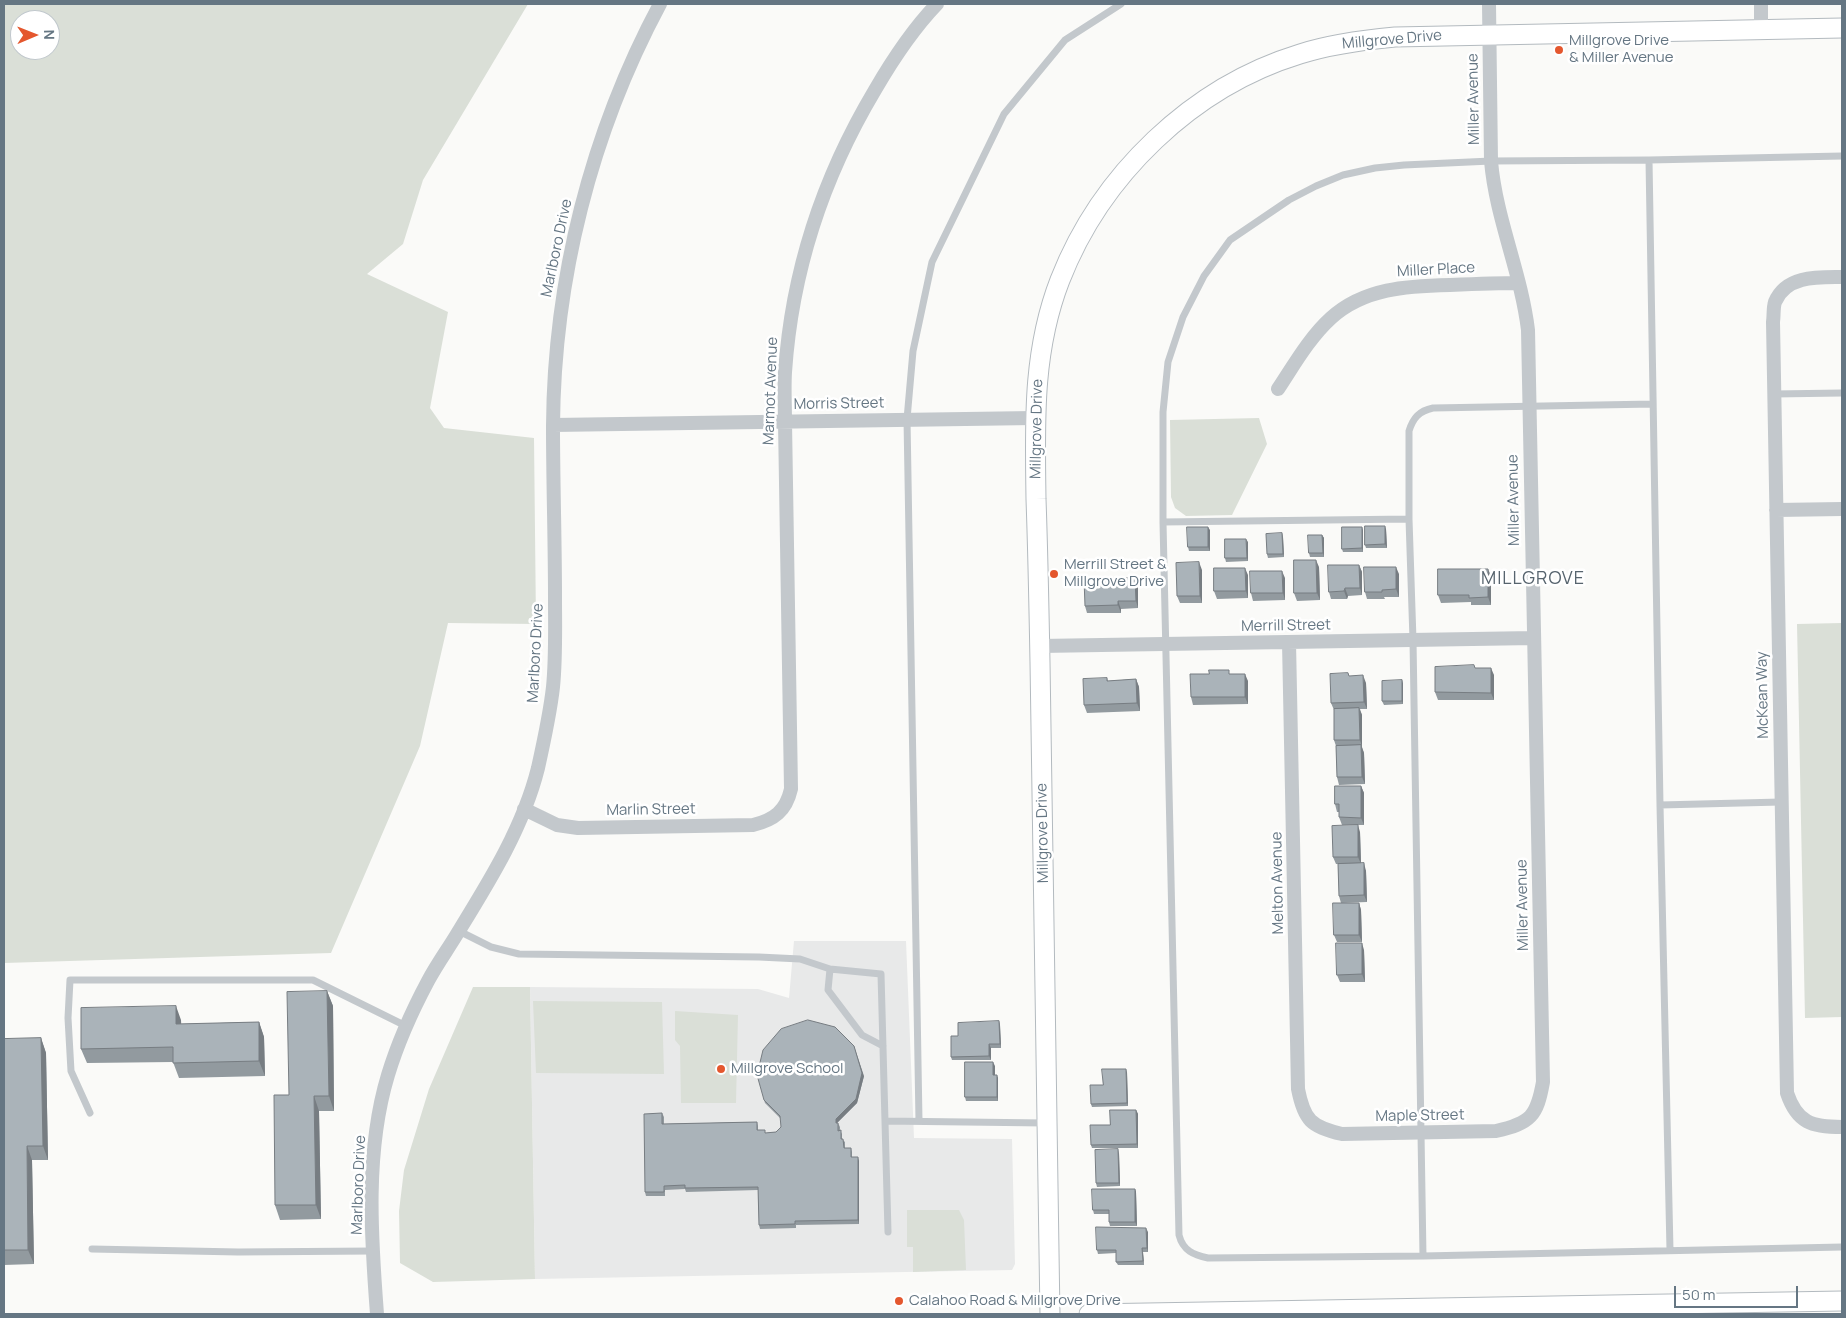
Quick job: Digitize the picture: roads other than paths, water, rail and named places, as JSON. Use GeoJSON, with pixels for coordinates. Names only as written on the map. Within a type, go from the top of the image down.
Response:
{"type":"FeatureCollection","features":[{"type":"Feature","properties":{"kind":"street","name":"Marlboro Drive"},"geometry":{"type":"LineString","coordinates":[[377,1314],[373,1251],[374,1158],[378,1122],[388,1077],[406,1026],[430,978],[494,874],[524,809],[537,772],[553,688],[555,639],[553,425],[559,318],[572,249],[589,177],[613,104],[643,35],[660,4]]}},
{"type":"Feature","properties":{"kind":"street","name":"Marmot Avenue"},"geometry":{"type":"LineString","coordinates":[[779,812],[788,802],[790,789],[785,374],[791,319],[803,258],[818,209],[838,159],[866,106],[893,61],[926,15],[937,4]]}},
{"type":"Feature","properties":{"kind":"street","name":"Miller Avenue"},"geometry":{"type":"LineString","coordinates":[[1489,4],[1491,161],[1495,192],[1525,307],[1528,330],[1543,1082],[1539,1103],[1531,1117]]}},
{"type":"Feature","properties":{"kind":"street"},"geometry":{"type":"LineString","coordinates":[[1761,4],[1761,29]]}},
{"type":"Feature","properties":{"kind":"street","name":"Millgrove Drive"},"geometry":{"type":"LineString","coordinates":[[1050,1314],[1040,646],[1034,418],[1042,346],[1060,281],[1074,250],[1099,206],[1131,164],[1170,126],[1231,84],[1264,67],[1299,54],[1371,39],[1489,34],[1842,28]]}},
{"type":"Feature","properties":{"kind":"street","name":"McKean Way"},"geometry":{"type":"LineString","coordinates":[[1842,277],[1808,278],[1785,288],[1775,302],[1773,322],[1787,1092],[1791,1106],[1797,1115],[1807,1122],[1818,1126],[1842,1127]]}},
{"type":"Feature","properties":{"kind":"street","name":"Miller Place"},"geometry":{"type":"LineString","coordinates":[[1278,389],[1311,339],[1330,319],[1346,306],[1363,298],[1380,291],[1403,287],[1519,283]]}},
{"type":"Feature","properties":{"kind":"street","name":"Morris Street"},"geometry":{"type":"LineString","coordinates":[[553,425],[1034,418]]}},
{"type":"Feature","properties":{"kind":"street"},"geometry":{"type":"LineString","coordinates":[[1776,510],[1842,509]]}},
{"type":"Feature","properties":{"kind":"street","name":"Merrill Street"},"geometry":{"type":"LineString","coordinates":[[1040,646],[1534,638]]}},
{"type":"Feature","properties":{"kind":"street","name":"Melton Avenue"},"geometry":{"type":"LineString","coordinates":[[1289,642],[1298,1089],[1301,1108],[1310,1121]]}},
{"type":"Feature","properties":{"kind":"street","name":"Marlin Street"},"geometry":{"type":"LineString","coordinates":[[524,809],[557,825],[578,828],[753,825],[767,822],[779,812]]}},
{"type":"Feature","properties":{"kind":"street","name":"Maple Street"},"geometry":{"type":"LineString","coordinates":[[1310,1121],[1324,1130],[1342,1134],[1496,1131],[1515,1127],[1531,1117]]}},
{"type":"Feature","properties":{"kind":"street"},"geometry":{"type":"LineString","coordinates":[[1089,1314],[1842,1301]]}},
{"type":"Feature","properties":{"kind":"lane"},"geometry":{"type":"LineString","coordinates":[[919,1121],[907,419],[913,351],[932,262],[1004,114],[1065,40],[1121,4]]}},
{"type":"Feature","properties":{"kind":"lane"},"geometry":{"type":"LineString","coordinates":[[1842,156],[1491,161],[1404,165],[1375,168],[1343,175],[1288,200],[1230,240],[1204,276],[1183,317],[1168,362],[1163,412],[1163,522],[1179,1225],[1181,1243],[1187,1251],[1208,1258],[1423,1256],[1842,1247]]}},
{"type":"Feature","properties":{"kind":"lane"},"geometry":{"type":"LineString","coordinates":[[1649,160],[1652,404],[1670,1250]]}},
{"type":"Feature","properties":{"kind":"lane"},"geometry":{"type":"LineString","coordinates":[[1774,394],[1842,393]]}},
{"type":"Feature","properties":{"kind":"lane"},"geometry":{"type":"LineString","coordinates":[[1423,1256],[1409,432],[1417,416],[1424,410],[1433,408],[1652,404]]}},
{"type":"Feature","properties":{"kind":"lane"},"geometry":{"type":"LineString","coordinates":[[1163,522],[1409,519]]}},
{"type":"Feature","properties":{"kind":"lane"},"geometry":{"type":"LineString","coordinates":[[1660,804],[1782,802]]}},
{"type":"Feature","properties":{"kind":"lane"},"geometry":{"type":"LineString","coordinates":[[459,931],[491,947],[519,954],[800,959],[830,969],[881,974],[888,1232]]}},
{"type":"Feature","properties":{"kind":"lane"},"geometry":{"type":"LineString","coordinates":[[830,969],[828,990],[862,1035],[883,1046]]}},
{"type":"Feature","properties":{"kind":"lane"},"geometry":{"type":"LineString","coordinates":[[90,1114],[71,1071],[68,1018],[70,980],[313,980],[406,1026]]}},
{"type":"Feature","properties":{"kind":"lane"},"geometry":{"type":"LineString","coordinates":[[885,1121],[1047,1123]]}},
{"type":"Feature","properties":{"kind":"lane"},"geometry":{"type":"LineString","coordinates":[[92,1249],[238,1252],[373,1251]]}},
{"type":"Feature","properties":{"kind":"place","name":"Millgrove Drive & Miller Avenue"},"geometry":{"type":"Point","coordinates":[1559,50]}},
{"type":"Feature","properties":{"kind":"place","name":"Merrill Street & Millgrove Drive"},"geometry":{"type":"Point","coordinates":[1054,574]}},
{"type":"Feature","properties":{"kind":"place","name":"Millgrove School"},"geometry":{"type":"Point","coordinates":[721,1069]}},
{"type":"Feature","properties":{"kind":"place","name":"Calahoo Road & Millgrove Drive"},"geometry":{"type":"Point","coordinates":[899,1301]}},
{"type":"Feature","properties":{"kind":"district","name":"MILLGROVE"},"geometry":{"type":"Point","coordinates":[1533,579]}}]}
